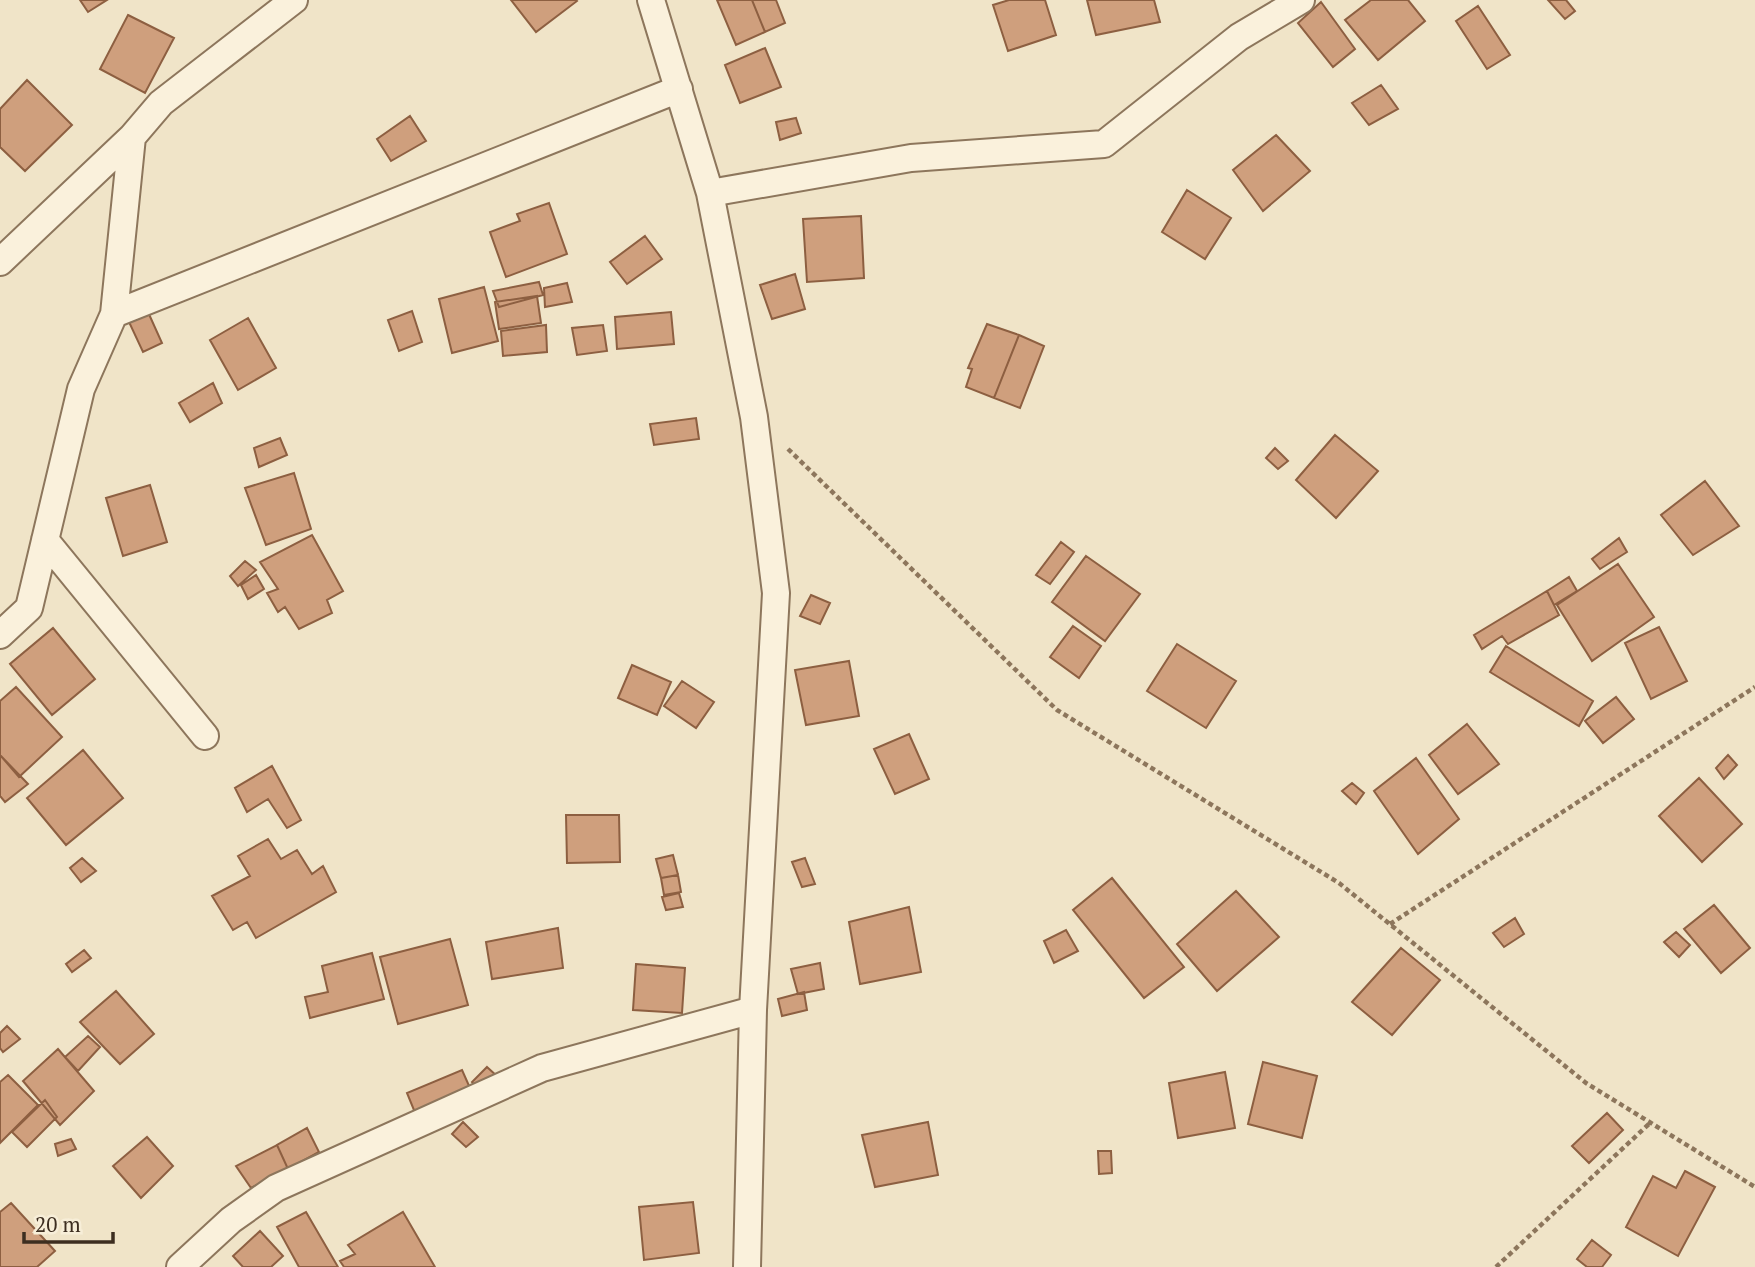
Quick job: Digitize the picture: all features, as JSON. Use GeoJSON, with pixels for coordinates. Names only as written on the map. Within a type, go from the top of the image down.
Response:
{"type":"FeatureCollection","features":[{"type":"Feature","properties":{"kind":"street"},"geometry":{"type":"LineString","coordinates":[[0,262],[132,137],[161,103],[294,0]]}},
{"type":"Feature","properties":{"kind":"street"},"geometry":{"type":"LineString","coordinates":[[710,192],[911,158],[1104,144],[1239,37],[1301,0]]}},
{"type":"Feature","properties":{"kind":"street"},"geometry":{"type":"LineString","coordinates":[[659,3],[679,89],[710,192],[754,417],[776,593],[753,1010],[747,1267]]}},
{"type":"Feature","properties":{"kind":"street"},"geometry":{"type":"LineString","coordinates":[[114,314],[679,89]]}},
{"type":"Feature","properties":{"kind":"street"},"geometry":{"type":"LineString","coordinates":[[0,635],[29,608],[81,389],[114,314],[132,137]]}},
{"type":"Feature","properties":{"kind":"street"},"geometry":{"type":"LineString","coordinates":[[45,540],[205,736]]}},
{"type":"Feature","properties":{"kind":"street"},"geometry":{"type":"LineString","coordinates":[[180,1267],[232,1220],[276,1188],[542,1068],[753,1010]]}},
{"type":"Feature","properties":{"kind":"path"},"geometry":{"type":"LineString","coordinates":[[754,417],[1057,710],[1339,883],[1586,1083],[1755,1187]]}},
{"type":"Feature","properties":{"kind":"path"},"geometry":{"type":"LineString","coordinates":[[1390,924],[1755,687]]}},
{"type":"Feature","properties":{"kind":"path"},"geometry":{"type":"LineString","coordinates":[[1496,1267],[1650,1123]]}},
{"type":"Feature","properties":{"kind":"building"},"geometry":{"type":"Polygon","coordinates":[[[80,0],[107,0],[88,12],[80,0]]]}},
{"type":"Feature","properties":{"kind":"building"},"geometry":{"type":"Polygon","coordinates":[[[511,0],[576,0],[577,1],[536,32],[511,0]]]}},
{"type":"Feature","properties":{"kind":"building"},"geometry":{"type":"Polygon","coordinates":[[[717,0],[752,0],[765,32],[736,45],[717,0]]]}},
{"type":"Feature","properties":{"kind":"building"},"geometry":{"type":"Polygon","coordinates":[[[752,0],[776,0],[785,23],[765,32],[752,0]]]}},
{"type":"Feature","properties":{"kind":"building"},"geometry":{"type":"Polygon","coordinates":[[[1009,0],[1045,0],[1056,35],[1008,51],[993,5],[1009,0]]]}},
{"type":"Feature","properties":{"kind":"building"},"geometry":{"type":"Polygon","coordinates":[[[1087,0],[1154,0],[1160,22],[1096,35],[1087,0]]]}},
{"type":"Feature","properties":{"kind":"building"},"geometry":{"type":"Polygon","coordinates":[[[1371,0],[1408,0],[1425,21],[1378,60],[1345,20],[1371,0]]]}},
{"type":"Feature","properties":{"kind":"building"},"geometry":{"type":"Polygon","coordinates":[[[1548,0],[1566,0],[1575,11],[1565,19],[1548,0]]]}},
{"type":"Feature","properties":{"kind":"building"},"geometry":{"type":"Polygon","coordinates":[[[1321,2],[1355,49],[1333,67],[1298,23],[1321,2]]]}},
{"type":"Feature","properties":{"kind":"building"},"geometry":{"type":"Polygon","coordinates":[[[1478,6],[1510,55],[1487,69],[1456,21],[1478,6]]]}},
{"type":"Feature","properties":{"kind":"building"},"geometry":{"type":"Polygon","coordinates":[[[128,15],[174,38],[145,93],[100,69],[128,15]]]}},
{"type":"Feature","properties":{"kind":"building"},"geometry":{"type":"Polygon","coordinates":[[[765,48],[781,87],[740,103],[725,65],[765,48]]]}},
{"type":"Feature","properties":{"kind":"building"},"geometry":{"type":"Polygon","coordinates":[[[27,80],[72,125],[25,171],[0,147],[0,109],[27,80]]]}},
{"type":"Feature","properties":{"kind":"building"},"geometry":{"type":"Polygon","coordinates":[[[1381,85],[1398,109],[1369,125],[1352,103],[1381,85]]]}},
{"type":"Feature","properties":{"kind":"building"},"geometry":{"type":"Polygon","coordinates":[[[410,116],[426,141],[391,161],[377,139],[410,116]]]}},
{"type":"Feature","properties":{"kind":"building"},"geometry":{"type":"Polygon","coordinates":[[[796,118],[801,133],[780,140],[776,122],[796,118]]]}},
{"type":"Feature","properties":{"kind":"building"},"geometry":{"type":"Polygon","coordinates":[[[1276,135],[1310,171],[1263,211],[1233,170],[1276,135]]]}},
{"type":"Feature","properties":{"kind":"building"},"geometry":{"type":"Polygon","coordinates":[[[1187,190],[1231,218],[1205,259],[1162,232],[1187,190]]]}},
{"type":"Feature","properties":{"kind":"building"},"geometry":{"type":"Polygon","coordinates":[[[549,203],[567,254],[506,277],[490,232],[520,221],[517,214],[549,203]]]}},
{"type":"Feature","properties":{"kind":"building"},"geometry":{"type":"Polygon","coordinates":[[[861,216],[864,278],[807,282],[803,219],[861,216]]]}},
{"type":"Feature","properties":{"kind":"building"},"geometry":{"type":"Polygon","coordinates":[[[645,236],[662,259],[627,284],[610,262],[645,236]]]}},
{"type":"Feature","properties":{"kind":"building"},"geometry":{"type":"Polygon","coordinates":[[[795,274],[805,309],[772,319],[760,285],[795,274]]]}},
{"type":"Feature","properties":{"kind":"building"},"geometry":{"type":"Polygon","coordinates":[[[539,282],[543,295],[499,307],[493,291],[539,282]]]}},
{"type":"Feature","properties":{"kind":"building"},"geometry":{"type":"Polygon","coordinates":[[[567,283],[572,302],[545,307],[544,288],[567,283]]]}},
{"type":"Feature","properties":{"kind":"building"},"geometry":{"type":"Polygon","coordinates":[[[484,287],[498,341],[452,353],[439,299],[484,287]]]}},
{"type":"Feature","properties":{"kind":"building"},"geometry":{"type":"Polygon","coordinates":[[[537,296],[541,323],[499,329],[495,302],[537,296]]]}},
{"type":"Feature","properties":{"kind":"building"},"geometry":{"type":"Polygon","coordinates":[[[412,311],[422,342],[399,351],[388,320],[412,311]]]}},
{"type":"Feature","properties":{"kind":"building"},"geometry":{"type":"Polygon","coordinates":[[[148,312],[162,343],[143,352],[129,322],[148,312]]]}},
{"type":"Feature","properties":{"kind":"building"},"geometry":{"type":"Polygon","coordinates":[[[671,312],[674,344],[617,349],[615,317],[671,312]]]}},
{"type":"Feature","properties":{"kind":"building"},"geometry":{"type":"Polygon","coordinates":[[[248,318],[276,368],[238,390],[210,340],[248,318]]]}},
{"type":"Feature","properties":{"kind":"building"},"geometry":{"type":"Polygon","coordinates":[[[987,324],[1019,335],[994,398],[966,387],[972,369],[968,368],[987,324]]]}},
{"type":"Feature","properties":{"kind":"building"},"geometry":{"type":"Polygon","coordinates":[[[546,325],[547,352],[503,356],[501,331],[546,325]]]}},
{"type":"Feature","properties":{"kind":"building"},"geometry":{"type":"Polygon","coordinates":[[[603,325],[607,351],[577,355],[572,328],[603,325]]]}},
{"type":"Feature","properties":{"kind":"building"},"geometry":{"type":"Polygon","coordinates":[[[1019,335],[1044,346],[1020,408],[994,398],[1019,335]]]}},
{"type":"Feature","properties":{"kind":"building"},"geometry":{"type":"Polygon","coordinates":[[[213,383],[222,403],[190,422],[179,403],[213,383]]]}},
{"type":"Feature","properties":{"kind":"building"},"geometry":{"type":"Polygon","coordinates":[[[696,418],[699,439],[654,445],[650,424],[696,418]]]}},
{"type":"Feature","properties":{"kind":"building"},"geometry":{"type":"Polygon","coordinates":[[[1335,435],[1378,471],[1336,518],[1296,480],[1335,435]]]}},
{"type":"Feature","properties":{"kind":"building"},"geometry":{"type":"Polygon","coordinates":[[[280,438],[287,455],[259,467],[254,448],[280,438]]]}},
{"type":"Feature","properties":{"kind":"building"},"geometry":{"type":"Polygon","coordinates":[[[1275,448],[1288,461],[1278,469],[1266,458],[1275,448]]]}},
{"type":"Feature","properties":{"kind":"building"},"geometry":{"type":"Polygon","coordinates":[[[294,473],[311,529],[266,545],[245,488],[294,473]]]}},
{"type":"Feature","properties":{"kind":"building"},"geometry":{"type":"Polygon","coordinates":[[[1705,481],[1739,526],[1693,555],[1661,515],[1705,481]]]}},
{"type":"Feature","properties":{"kind":"building"},"geometry":{"type":"Polygon","coordinates":[[[150,485],[167,542],[123,556],[106,498],[150,485]]]}},
{"type":"Feature","properties":{"kind":"building"},"geometry":{"type":"Polygon","coordinates":[[[312,535],[343,591],[327,600],[332,613],[299,629],[285,607],[278,612],[267,593],[278,589],[260,562],[312,535]]]}},
{"type":"Feature","properties":{"kind":"building"},"geometry":{"type":"Polygon","coordinates":[[[1619,538],[1627,552],[1600,569],[1592,559],[1619,538]]]}},
{"type":"Feature","properties":{"kind":"building"},"geometry":{"type":"Polygon","coordinates":[[[1061,542],[1074,552],[1050,584],[1036,575],[1061,542]]]}},
{"type":"Feature","properties":{"kind":"building"},"geometry":{"type":"Polygon","coordinates":[[[1086,556],[1140,594],[1105,641],[1052,602],[1086,556]]]}},
{"type":"Feature","properties":{"kind":"building"},"geometry":{"type":"Polygon","coordinates":[[[245,561],[256,570],[238,586],[230,576],[245,561]]]}},
{"type":"Feature","properties":{"kind":"building"},"geometry":{"type":"Polygon","coordinates":[[[1618,564],[1654,617],[1592,661],[1557,605],[1618,564]]]}},
{"type":"Feature","properties":{"kind":"building"},"geometry":{"type":"Polygon","coordinates":[[[256,575],[264,589],[248,599],[241,585],[256,575]]]}},
{"type":"Feature","properties":{"kind":"building"},"geometry":{"type":"Polygon","coordinates":[[[1569,577],[1577,591],[1554,605],[1547,591],[1569,577]]]}},
{"type":"Feature","properties":{"kind":"building"},"geometry":{"type":"Polygon","coordinates":[[[1547,591],[1559,615],[1508,644],[1502,636],[1482,649],[1474,635],[1547,591]]]}},
{"type":"Feature","properties":{"kind":"building"},"geometry":{"type":"Polygon","coordinates":[[[811,595],[830,603],[820,624],[800,616],[811,595]]]}},
{"type":"Feature","properties":{"kind":"building"},"geometry":{"type":"Polygon","coordinates":[[[1073,626],[1101,646],[1079,678],[1050,657],[1073,626]]]}},
{"type":"Feature","properties":{"kind":"building"},"geometry":{"type":"Polygon","coordinates":[[[1659,627],[1687,681],[1651,699],[1625,643],[1659,627]]]}},
{"type":"Feature","properties":{"kind":"building"},"geometry":{"type":"Polygon","coordinates":[[[53,628],[95,679],[52,715],[10,664],[53,628]]]}},
{"type":"Feature","properties":{"kind":"building"},"geometry":{"type":"Polygon","coordinates":[[[1177,644],[1236,681],[1206,728],[1147,691],[1177,644]]]}},
{"type":"Feature","properties":{"kind":"building"},"geometry":{"type":"Polygon","coordinates":[[[1506,646],[1593,701],[1579,726],[1490,672],[1506,646]]]}},
{"type":"Feature","properties":{"kind":"building"},"geometry":{"type":"Polygon","coordinates":[[[849,661],[859,716],[806,725],[795,670],[849,661]]]}},
{"type":"Feature","properties":{"kind":"building"},"geometry":{"type":"Polygon","coordinates":[[[632,665],[671,682],[657,715],[618,698],[632,665]]]}},
{"type":"Feature","properties":{"kind":"building"},"geometry":{"type":"Polygon","coordinates":[[[682,681],[714,702],[696,728],[664,706],[682,681]]]}},
{"type":"Feature","properties":{"kind":"building"},"geometry":{"type":"Polygon","coordinates":[[[16,687],[62,737],[19,777],[0,755],[0,701],[16,687]]]}},
{"type":"Feature","properties":{"kind":"building"},"geometry":{"type":"Polygon","coordinates":[[[1616,697],[1634,719],[1603,743],[1585,721],[1616,697]]]}},
{"type":"Feature","properties":{"kind":"building"},"geometry":{"type":"Polygon","coordinates":[[[1467,724],[1499,764],[1458,794],[1429,755],[1467,724]]]}},
{"type":"Feature","properties":{"kind":"building"},"geometry":{"type":"Polygon","coordinates":[[[909,734],[929,779],[895,794],[874,749],[909,734]]]}},
{"type":"Feature","properties":{"kind":"building"},"geometry":{"type":"Polygon","coordinates":[[[83,750],[123,798],[66,845],[27,798],[83,750]]]}},
{"type":"Feature","properties":{"kind":"building"},"geometry":{"type":"Polygon","coordinates":[[[0,755],[28,784],[5,802],[0,796],[0,755]]]}},
{"type":"Feature","properties":{"kind":"building"},"geometry":{"type":"Polygon","coordinates":[[[1728,755],[1737,765],[1724,779],[1716,768],[1728,755]]]}},
{"type":"Feature","properties":{"kind":"building"},"geometry":{"type":"Polygon","coordinates":[[[1416,758],[1459,819],[1418,854],[1374,791],[1416,758]]]}},
{"type":"Feature","properties":{"kind":"building"},"geometry":{"type":"Polygon","coordinates":[[[272,766],[301,820],[287,828],[268,799],[247,812],[235,788],[272,766]]]}},
{"type":"Feature","properties":{"kind":"building"},"geometry":{"type":"Polygon","coordinates":[[[1699,778],[1742,824],[1702,862],[1659,816],[1699,778]]]}},
{"type":"Feature","properties":{"kind":"building"},"geometry":{"type":"Polygon","coordinates":[[[1352,783],[1364,793],[1356,804],[1342,791],[1352,783]]]}},
{"type":"Feature","properties":{"kind":"building"},"geometry":{"type":"Polygon","coordinates":[[[566,815],[619,815],[620,862],[567,863],[566,815]]]}},
{"type":"Feature","properties":{"kind":"building"},"geometry":{"type":"Polygon","coordinates":[[[268,839],[281,859],[297,850],[312,874],[323,866],[336,892],[256,938],[247,922],[233,930],[212,896],[250,876],[238,856],[268,839]]]}},
{"type":"Feature","properties":{"kind":"building"},"geometry":{"type":"Polygon","coordinates":[[[673,855],[678,875],[661,878],[656,859],[673,855]]]}},
{"type":"Feature","properties":{"kind":"building"},"geometry":{"type":"Polygon","coordinates":[[[82,858],[96,871],[81,882],[70,868],[82,858]]]}},
{"type":"Feature","properties":{"kind":"building"},"geometry":{"type":"Polygon","coordinates":[[[805,858],[815,884],[802,887],[792,862],[805,858]]]}},
{"type":"Feature","properties":{"kind":"building"},"geometry":{"type":"Polygon","coordinates":[[[678,875],[681,892],[664,895],[661,878],[678,875]]]}},
{"type":"Feature","properties":{"kind":"building"},"geometry":{"type":"Polygon","coordinates":[[[1112,878],[1184,967],[1144,998],[1073,910],[1112,878]]]}},
{"type":"Feature","properties":{"kind":"building"},"geometry":{"type":"Polygon","coordinates":[[[1236,891],[1279,937],[1217,991],[1177,944],[1236,891]]]}},
{"type":"Feature","properties":{"kind":"building"},"geometry":{"type":"Polygon","coordinates":[[[679,893],[683,907],[666,910],[662,897],[679,893]]]}},
{"type":"Feature","properties":{"kind":"building"},"geometry":{"type":"Polygon","coordinates":[[[1714,905],[1750,948],[1721,973],[1684,929],[1714,905]]]}},
{"type":"Feature","properties":{"kind":"building"},"geometry":{"type":"Polygon","coordinates":[[[909,907],[921,972],[860,984],[849,922],[909,907]]]}},
{"type":"Feature","properties":{"kind":"building"},"geometry":{"type":"Polygon","coordinates":[[[1515,918],[1524,934],[1504,947],[1493,933],[1515,918]]]}},
{"type":"Feature","properties":{"kind":"building"},"geometry":{"type":"Polygon","coordinates":[[[558,928],[563,968],[492,979],[486,942],[558,928]]]}},
{"type":"Feature","properties":{"kind":"building"},"geometry":{"type":"Polygon","coordinates":[[[1066,930],[1078,951],[1054,963],[1044,941],[1066,930]]]}},
{"type":"Feature","properties":{"kind":"building"},"geometry":{"type":"Polygon","coordinates":[[[1676,932],[1690,945],[1679,957],[1664,942],[1676,932]]]}},
{"type":"Feature","properties":{"kind":"building"},"geometry":{"type":"Polygon","coordinates":[[[450,939],[468,1005],[398,1024],[380,957],[450,939]]]}},
{"type":"Feature","properties":{"kind":"building"},"geometry":{"type":"Polygon","coordinates":[[[1401,948],[1440,980],[1392,1035],[1352,1002],[1401,948]]]}},
{"type":"Feature","properties":{"kind":"building"},"geometry":{"type":"Polygon","coordinates":[[[84,950],[91,958],[72,972],[66,964],[84,950]]]}},
{"type":"Feature","properties":{"kind":"building"},"geometry":{"type":"Polygon","coordinates":[[[372,953],[384,999],[310,1018],[305,997],[328,992],[322,966],[372,953]]]}},
{"type":"Feature","properties":{"kind":"building"},"geometry":{"type":"Polygon","coordinates":[[[820,963],[824,989],[798,994],[791,969],[820,963]]]}},
{"type":"Feature","properties":{"kind":"building"},"geometry":{"type":"Polygon","coordinates":[[[636,964],[685,968],[682,1013],[633,1010],[636,964]]]}},
{"type":"Feature","properties":{"kind":"building"},"geometry":{"type":"Polygon","coordinates":[[[116,991],[154,1034],[120,1064],[80,1022],[116,991]]]}},
{"type":"Feature","properties":{"kind":"building"},"geometry":{"type":"Polygon","coordinates":[[[804,992],[807,1010],[782,1016],[778,999],[804,992]]]}},
{"type":"Feature","properties":{"kind":"building"},"geometry":{"type":"Polygon","coordinates":[[[7,1026],[20,1039],[3,1052],[0,1048],[0,1033],[7,1026]]]}},
{"type":"Feature","properties":{"kind":"building"},"geometry":{"type":"Polygon","coordinates":[[[88,1036],[100,1047],[78,1071],[65,1057],[88,1036]]]}},
{"type":"Feature","properties":{"kind":"building"},"geometry":{"type":"Polygon","coordinates":[[[58,1049],[94,1091],[60,1125],[23,1081],[58,1049]]]}},
{"type":"Feature","properties":{"kind":"building"},"geometry":{"type":"Polygon","coordinates":[[[1263,1062],[1317,1076],[1302,1138],[1248,1124],[1263,1062]]]}},
{"type":"Feature","properties":{"kind":"building"},"geometry":{"type":"Polygon","coordinates":[[[487,1067],[499,1078],[480,1092],[472,1082],[487,1067]]]}},
{"type":"Feature","properties":{"kind":"building"},"geometry":{"type":"Polygon","coordinates":[[[462,1070],[474,1097],[418,1120],[407,1093],[462,1070]]]}},
{"type":"Feature","properties":{"kind":"building"},"geometry":{"type":"Polygon","coordinates":[[[1225,1072],[1235,1128],[1178,1138],[1169,1083],[1225,1072]]]}},
{"type":"Feature","properties":{"kind":"building"},"geometry":{"type":"Polygon","coordinates":[[[8,1075],[38,1105],[0,1143],[0,1082],[8,1075]]]}},
{"type":"Feature","properties":{"kind":"building"},"geometry":{"type":"Polygon","coordinates":[[[45,1100],[57,1117],[27,1147],[12,1132],[45,1100]]]}},
{"type":"Feature","properties":{"kind":"building"},"geometry":{"type":"Polygon","coordinates":[[[1607,1113],[1623,1130],[1589,1163],[1572,1146],[1607,1113]]]}},
{"type":"Feature","properties":{"kind":"building"},"geometry":{"type":"Polygon","coordinates":[[[463,1122],[478,1137],[466,1147],[452,1134],[463,1122]]]}},
{"type":"Feature","properties":{"kind":"building"},"geometry":{"type":"Polygon","coordinates":[[[928,1122],[938,1175],[875,1187],[862,1135],[928,1122]]]}},
{"type":"Feature","properties":{"kind":"building"},"geometry":{"type":"Polygon","coordinates":[[[307,1128],[319,1152],[288,1169],[277,1145],[307,1128]]]}},
{"type":"Feature","properties":{"kind":"building"},"geometry":{"type":"Polygon","coordinates":[[[147,1137],[173,1166],[141,1198],[113,1166],[147,1137]]]}},
{"type":"Feature","properties":{"kind":"building"},"geometry":{"type":"Polygon","coordinates":[[[71,1139],[76,1149],[58,1156],[55,1144],[71,1139]]]}},
{"type":"Feature","properties":{"kind":"building"},"geometry":{"type":"Polygon","coordinates":[[[277,1145],[288,1169],[251,1188],[236,1166],[277,1145]]]}},
{"type":"Feature","properties":{"kind":"building"},"geometry":{"type":"Polygon","coordinates":[[[1098,1151],[1111,1151],[1112,1173],[1099,1174],[1098,1151]]]}},
{"type":"Feature","properties":{"kind":"building"},"geometry":{"type":"Polygon","coordinates":[[[1685,1171],[1715,1187],[1678,1256],[1626,1227],[1653,1176],[1676,1188],[1685,1171]]]}},
{"type":"Feature","properties":{"kind":"building"},"geometry":{"type":"Polygon","coordinates":[[[693,1202],[699,1253],[644,1260],[639,1207],[693,1202]]]}},
{"type":"Feature","properties":{"kind":"building"},"geometry":{"type":"Polygon","coordinates":[[[11,1203],[55,1251],[37,1267],[0,1267],[0,1212],[11,1203]]]}},
{"type":"Feature","properties":{"kind":"building"},"geometry":{"type":"Polygon","coordinates":[[[306,1212],[338,1267],[299,1267],[277,1227],[306,1212]]]}},
{"type":"Feature","properties":{"kind":"building"},"geometry":{"type":"Polygon","coordinates":[[[403,1212],[435,1267],[344,1267],[340,1261],[355,1254],[348,1245],[403,1212]]]}},
{"type":"Feature","properties":{"kind":"building"},"geometry":{"type":"Polygon","coordinates":[[[260,1231],[283,1256],[271,1267],[243,1267],[233,1256],[260,1231]]]}},
{"type":"Feature","properties":{"kind":"building"},"geometry":{"type":"Polygon","coordinates":[[[1592,1240],[1611,1255],[1602,1267],[1587,1267],[1577,1259],[1592,1240]]]}}]}
